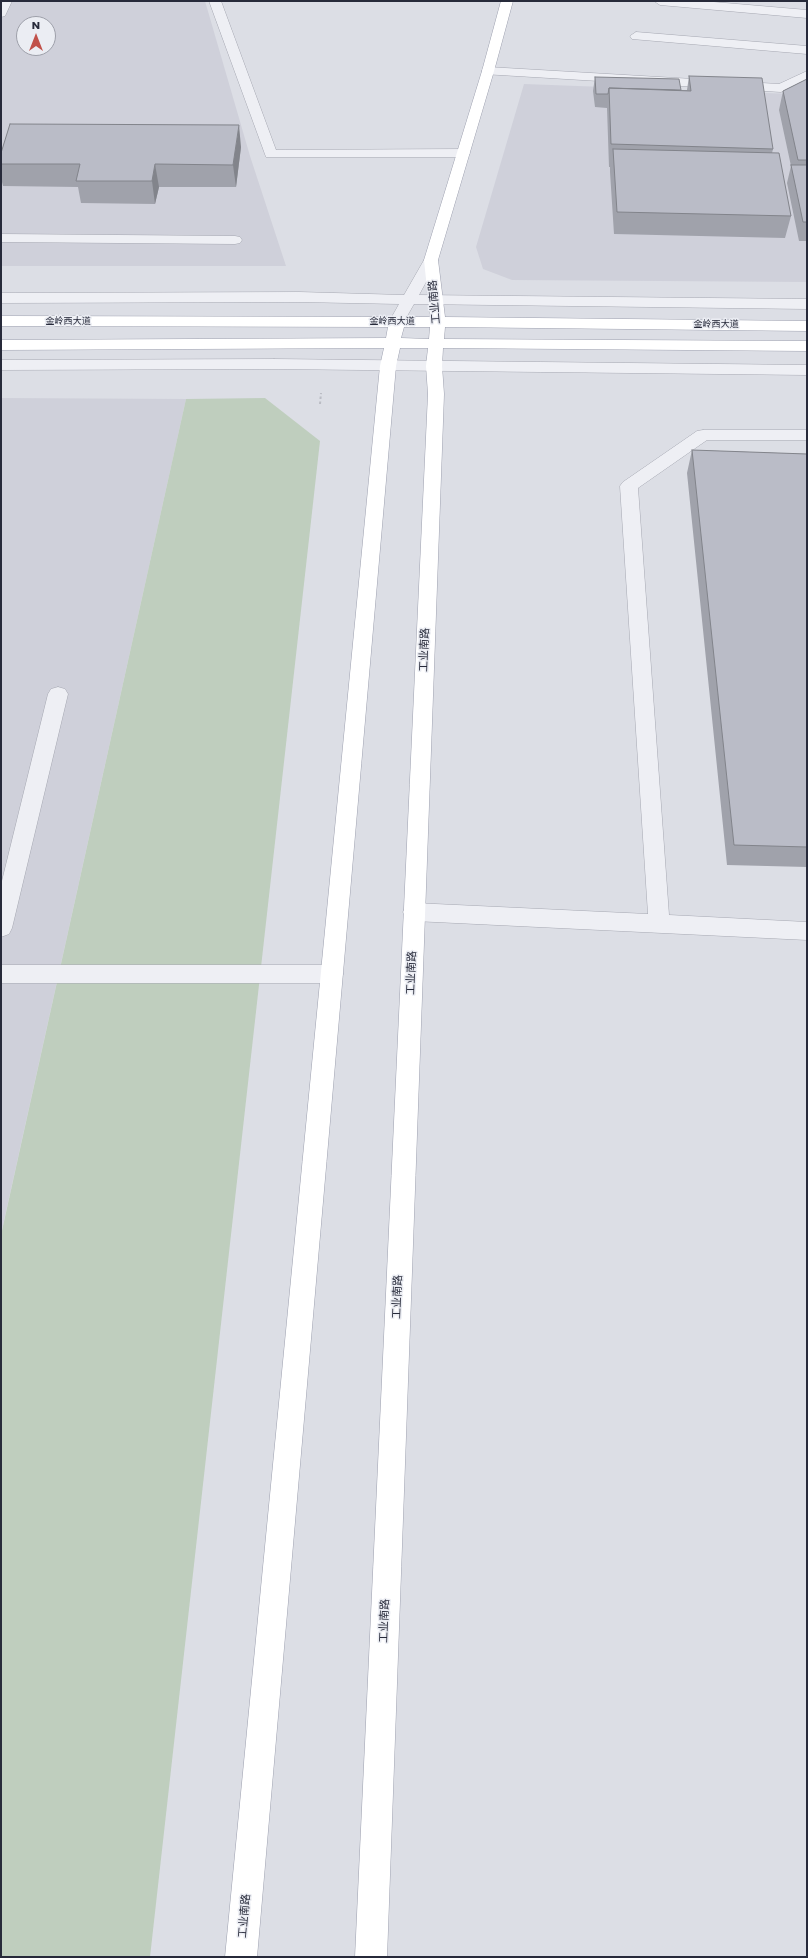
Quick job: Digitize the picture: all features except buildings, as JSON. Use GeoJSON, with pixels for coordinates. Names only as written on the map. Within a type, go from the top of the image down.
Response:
{"type":"FeatureCollection","features":[{"type":"Feature","properties":{"kind":"main road","name":"工业南路"},"geometry":{"type":"LineString","coordinates":[[371,1957],[436,394],[434,366],[436,322],[431,260],[488,71],[507,1]]}},
{"type":"Feature","properties":{"kind":"main road","name":"金岭西大道"},"geometry":{"type":"LineString","coordinates":[[1,321],[394,333],[436,322],[807,346]]}},
{"type":"Feature","properties":{"kind":"main road","name":"金岭西大道"},"geometry":{"type":"LineString","coordinates":[[1,345],[394,333],[436,322],[807,326]]}},
{"type":"Feature","properties":{"kind":"main road","name":"工业南路"},"geometry":{"type":"LineString","coordinates":[[241,1957],[388,366],[394,333]]}},
{"type":"Feature","properties":{"kind":"street"},"geometry":{"type":"LineString","coordinates":[[215,1],[271,154],[463,153]]}},
{"type":"Feature","properties":{"kind":"street"},"geometry":{"type":"LineString","coordinates":[[660,1],[807,14]]}},
{"type":"Feature","properties":{"kind":"street"},"geometry":{"type":"LineString","coordinates":[[636,36],[807,50]]}},
{"type":"Feature","properties":{"kind":"street"},"geometry":{"type":"LineString","coordinates":[[488,71],[781,88],[807,75]]}},
{"type":"Feature","properties":{"kind":"street"},"geometry":{"type":"LineString","coordinates":[[1,238],[235,240]]}},
{"type":"Feature","properties":{"kind":"street"},"geometry":{"type":"LineString","coordinates":[[394,333],[409,300],[431,260]]}},
{"type":"Feature","properties":{"kind":"street"},"geometry":{"type":"LineString","coordinates":[[1,298],[299,297],[409,300],[436,322],[807,304]]}},
{"type":"Feature","properties":{"kind":"street"},"geometry":{"type":"LineString","coordinates":[[1,365],[274,364],[807,370]]}},
{"type":"Feature","properties":{"kind":"street"},"geometry":{"type":"LineString","coordinates":[[659,924],[630,486],[703,435],[807,435]]}},
{"type":"Feature","properties":{"kind":"street"},"geometry":{"type":"LineString","coordinates":[[1,928],[58,694]]}},
{"type":"Feature","properties":{"kind":"street"},"geometry":{"type":"LineString","coordinates":[[414,912],[807,931]]}},
{"type":"Feature","properties":{"kind":"street"},"geometry":{"type":"LineString","coordinates":[[1,974],[332,974]]}},
{"type":"Feature","properties":{"kind":"shaded area"},"geometry":{"type":"Polygon","coordinates":[[[1,1],[205,1],[250,156],[286,266],[1,266],[1,1]]]}},
{"type":"Feature","properties":{"kind":"shaded area"},"geometry":{"type":"Polygon","coordinates":[[[524,84],[793,94],[807,87],[807,282],[512,280],[483,269],[476,247],[524,84]]]}},
{"type":"Feature","properties":{"kind":"shaded area"},"geometry":{"type":"Polygon","coordinates":[[[1,398],[186,399],[1,1234],[1,398]]]}},
{"type":"Feature","properties":{"kind":"green space"},"geometry":{"type":"Polygon","coordinates":[[[265,398],[320,441],[150,1957],[1,1957],[1,1235],[186,399],[265,398]]]}}]}
